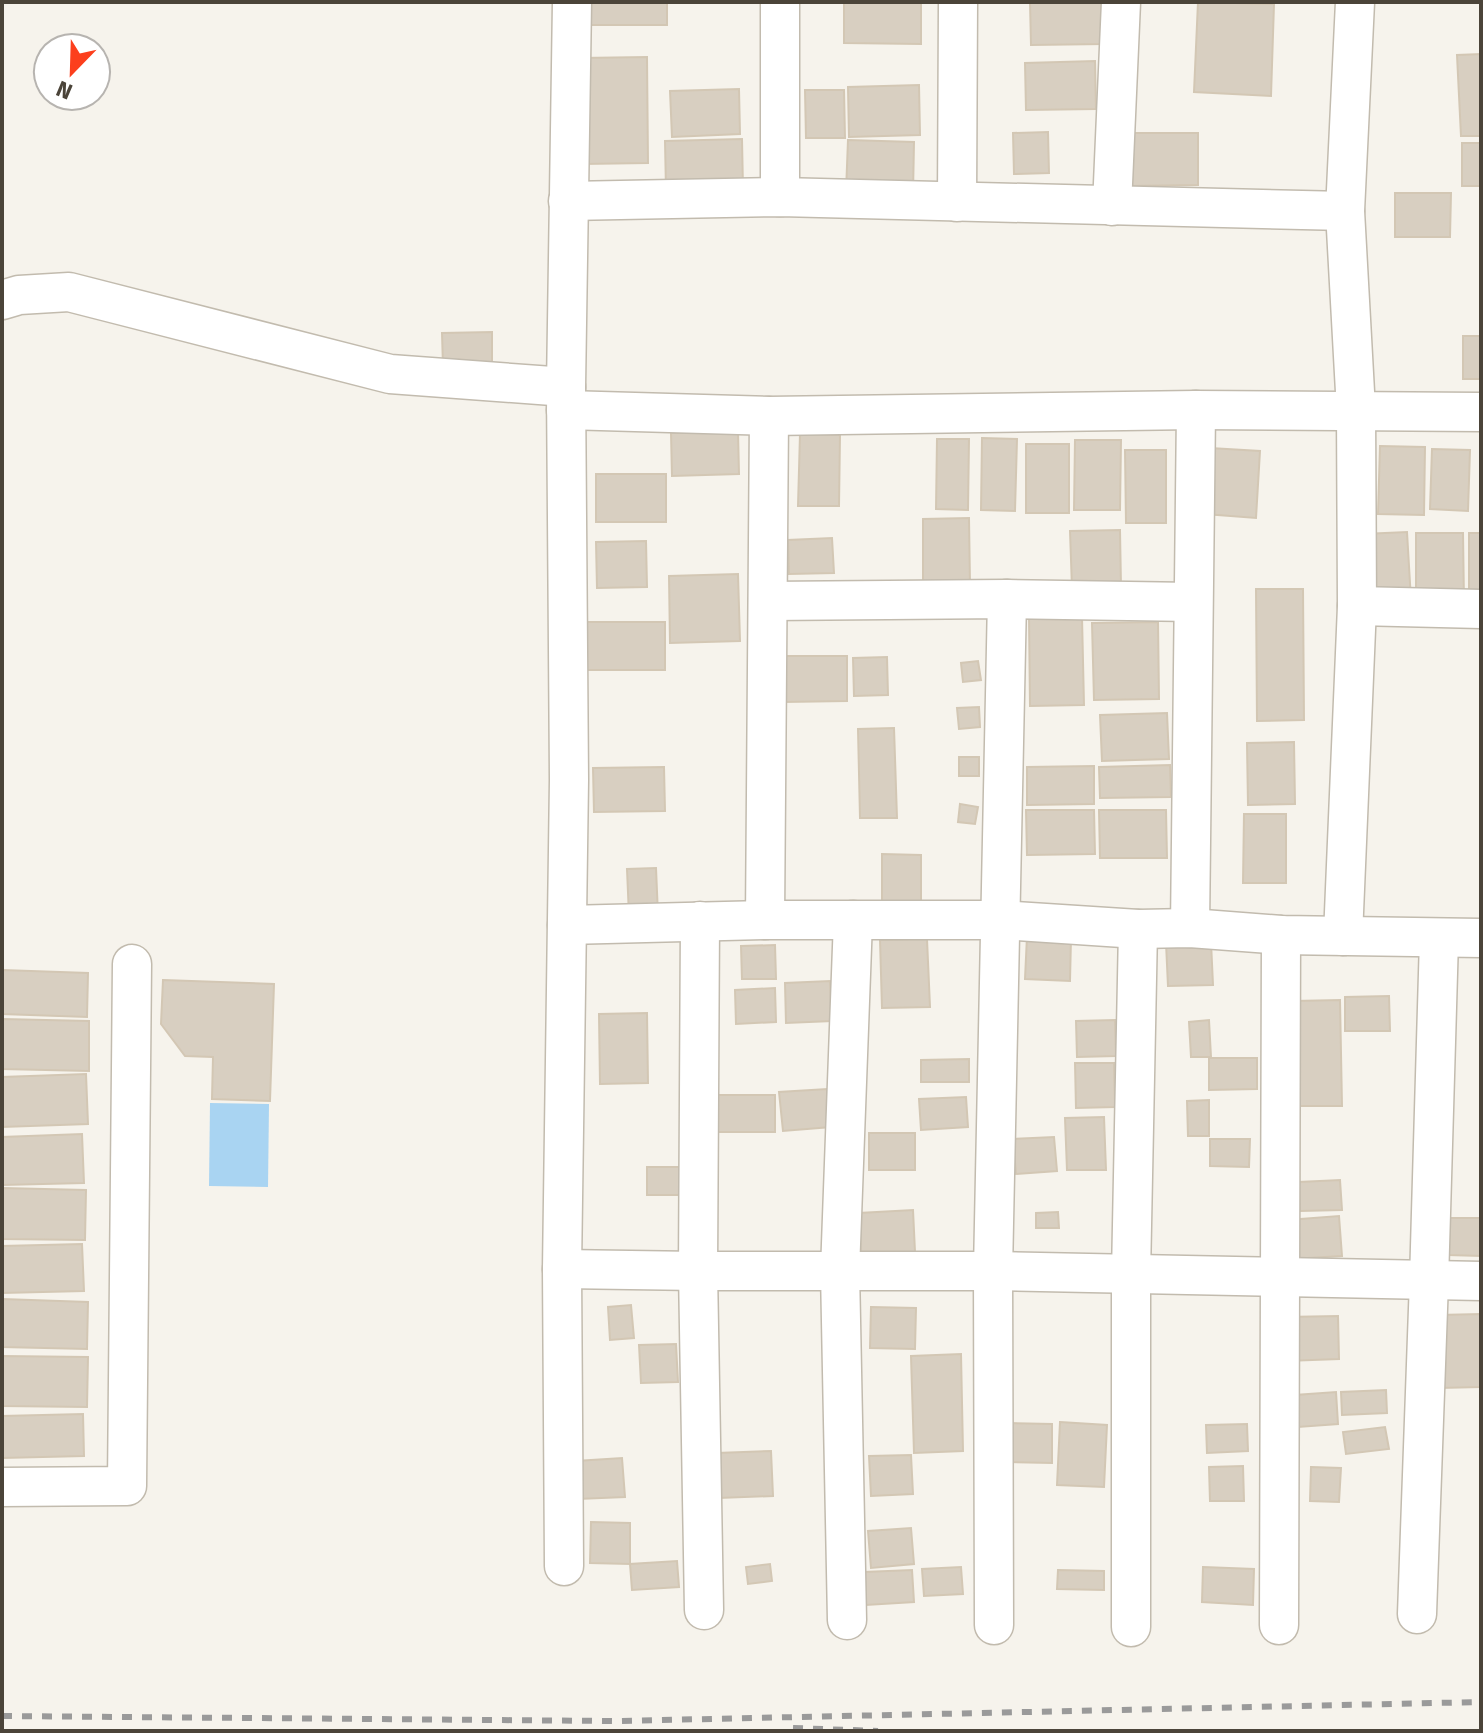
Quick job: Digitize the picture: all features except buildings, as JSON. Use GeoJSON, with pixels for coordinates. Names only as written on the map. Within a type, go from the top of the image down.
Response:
{"type":"FeatureCollection","features":[{"type":"Feature","properties":{"kind":"street"},"geometry":{"type":"LineString","coordinates":[[564,1566],[562,1269],[569,780],[566,398],[572,2]]}},
{"type":"Feature","properties":{"kind":"street"},"geometry":{"type":"LineString","coordinates":[[780,2],[780,197]]}},
{"type":"Feature","properties":{"kind":"street"},"geometry":{"type":"LineString","coordinates":[[957,202],[958,2]]}},
{"type":"Feature","properties":{"kind":"street"},"geometry":{"type":"LineString","coordinates":[[1112,206],[1121,2]]}},
{"type":"Feature","properties":{"kind":"street"},"geometry":{"type":"LineString","coordinates":[[1343,936],[1357,606],[1356,410],[1345,211],[1355,2]]}},
{"type":"Feature","properties":{"kind":"street"},"geometry":{"type":"LineString","coordinates":[[568,201],[780,197],[1345,211]]}},
{"type":"Feature","properties":{"kind":"street"},"geometry":{"type":"LineString","coordinates":[[2,300],[19,295],[69,292],[390,374],[566,398],[769,416],[1196,410],[1481,412]]}},
{"type":"Feature","properties":{"kind":"street"},"geometry":{"type":"LineString","coordinates":[[1190,928],[1196,410]]}},
{"type":"Feature","properties":{"kind":"street"},"geometry":{"type":"LineString","coordinates":[[765,920],[769,416]]}},
{"type":"Feature","properties":{"kind":"street"},"geometry":{"type":"LineString","coordinates":[[768,601],[1007,599],[1193,602]]}},
{"type":"Feature","properties":{"kind":"street"},"geometry":{"type":"LineString","coordinates":[[994,1625],[993,1271],[1007,599]]}},
{"type":"Feature","properties":{"kind":"street"},"geometry":{"type":"LineString","coordinates":[[1357,606],[1481,609]]}},
{"type":"Feature","properties":{"kind":"street"},"geometry":{"type":"LineString","coordinates":[[567,925],[765,920],[1002,920],[1281,935],[1481,938]]}},
{"type":"Feature","properties":{"kind":"street"},"geometry":{"type":"LineString","coordinates":[[847,1620],[840,1271],[853,920]]}},
{"type":"Feature","properties":{"kind":"street"},"geometry":{"type":"LineString","coordinates":[[700,921],[698,1271],[704,1610]]}},
{"type":"Feature","properties":{"kind":"street"},"geometry":{"type":"LineString","coordinates":[[1131,1627],[1131,1275],[1138,929]]}},
{"type":"Feature","properties":{"kind":"street"},"geometry":{"type":"LineString","coordinates":[[1279,1625],[1281,935]]}},
{"type":"Feature","properties":{"kind":"street"},"geometry":{"type":"LineString","coordinates":[[1417,1614],[1439,939]]}},
{"type":"Feature","properties":{"kind":"street"},"geometry":{"type":"LineString","coordinates":[[2,1487],[127,1486],[132,964]]}},
{"type":"Feature","properties":{"kind":"street"},"geometry":{"type":"LineString","coordinates":[[562,1269],[993,1271],[1481,1281]]}},
{"type":"Feature","properties":{"kind":"water"},"geometry":{"type":"Polygon","coordinates":[[[210,1103],[269,1104],[268,1187],[209,1186],[210,1103]]]}},
{"type":"Feature","properties":{"kind":"railway"},"geometry":{"type":"LineString","coordinates":[[2,1716],[617,1721],[1481,1702]]}},
{"type":"Feature","properties":{"kind":"railway"},"geometry":{"type":"LineString","coordinates":[[793,1728],[878,1731]]}}]}
